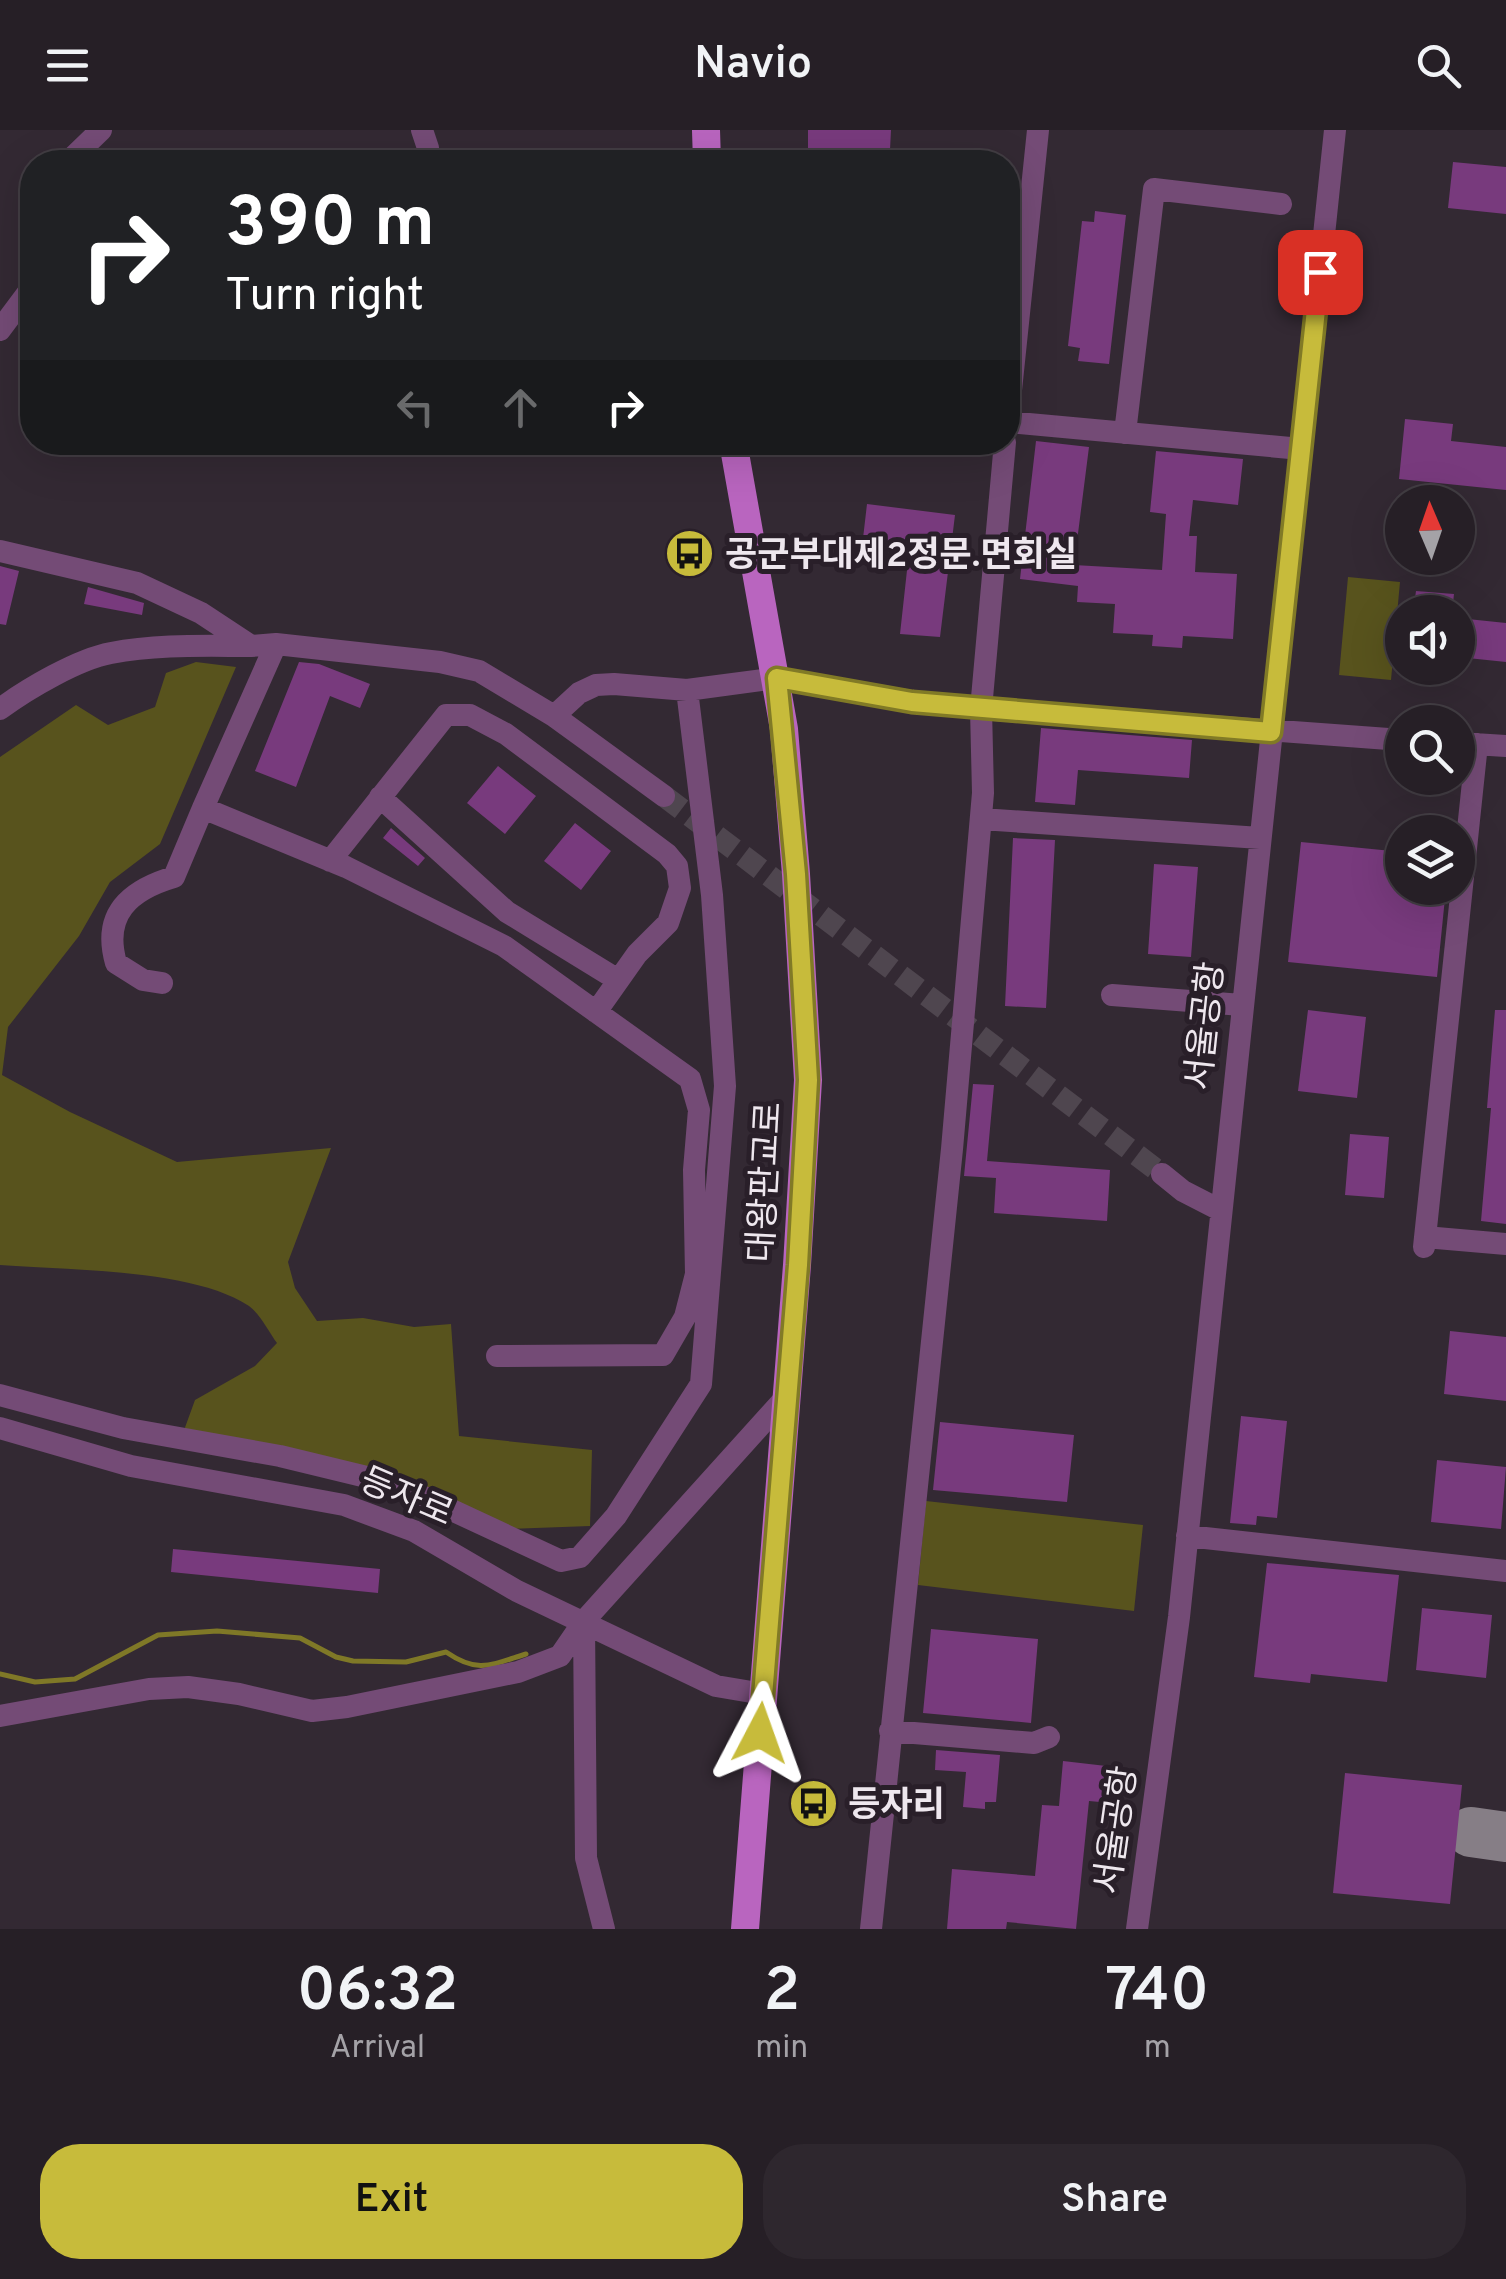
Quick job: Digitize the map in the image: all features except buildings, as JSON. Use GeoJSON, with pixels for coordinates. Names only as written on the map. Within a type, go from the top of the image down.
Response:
{"type":"FeatureCollection","features":[{"type":"Feature","properties":{"kind":"main road","name":"대왕판교로"},"geometry":{"type":"LineString","coordinates":[[735,455],[777,678],[796,874],[808,1080],[745,1929]]}},
{"type":"Feature","properties":{"kind":"street"},"geometry":{"type":"LineString","coordinates":[[80,150],[101,130]]}},
{"type":"Feature","properties":{"kind":"street"},"geometry":{"type":"LineString","coordinates":[[1020,305],[1038,130]]}},
{"type":"Feature","properties":{"kind":"street","name":"서울공항"},"geometry":{"type":"LineString","coordinates":[[1137,1929],[1187,1536],[1335,130]]}},
{"type":"Feature","properties":{"kind":"street"},"geometry":{"type":"LineString","coordinates":[[1125,433],[1154,189],[1280,204]]}},
{"type":"Feature","properties":{"kind":"street"},"geometry":{"type":"LineString","coordinates":[[0,330],[20,303]]}},
{"type":"Feature","properties":{"kind":"street"},"geometry":{"type":"LineString","coordinates":[[1020,422],[1301,449]]}},
{"type":"Feature","properties":{"kind":"street"},"geometry":{"type":"LineString","coordinates":[[871,1929],[952,1150],[981,819],[981,708],[1004,455]]}},
{"type":"Feature","properties":{"kind":"street"},"geometry":{"type":"LineString","coordinates":[[0,552],[137,583],[201,613],[250,646]]}},
{"type":"Feature","properties":{"kind":"street"},"geometry":{"type":"LineString","coordinates":[[162,983],[144,980],[116,963],[112,946],[116,923],[126,900],[149,885],[174,878],[276,644]]}},
{"type":"Feature","properties":{"kind":"street"},"geometry":{"type":"LineString","coordinates":[[0,710],[56,676],[106,654],[165,646],[276,644],[440,662],[478,671],[554,716],[664,796]]}},
{"type":"Feature","properties":{"kind":"street"},"geometry":{"type":"LineString","coordinates":[[554,716],[580,693],[596,686],[687,690],[777,678],[912,702],[1385,739]]}},
{"type":"Feature","properties":{"kind":"street"},"geometry":{"type":"LineString","coordinates":[[0,1395],[124,1428],[280,1456],[379,1480],[562,1561],[580,1557],[593,1544],[616,1516],[700,1384],[725,1086],[712,894],[687,690]]}},
{"type":"Feature","properties":{"kind":"street"},"geometry":{"type":"LineString","coordinates":[[330,861],[446,715],[470,715],[506,734],[667,854],[677,866],[680,888],[668,923],[637,954],[596,1012]]}},
{"type":"Feature","properties":{"kind":"street"},"geometry":{"type":"LineString","coordinates":[[1475,744],[1506,746]]}},
{"type":"Feature","properties":{"kind":"street"},"geometry":{"type":"LineString","coordinates":[[1463,795],[1424,1242],[1506,1244]]}},
{"type":"Feature","properties":{"kind":"street"},"geometry":{"type":"LineString","coordinates":[[380,797],[507,912],[618,980]]}},
{"type":"Feature","properties":{"kind":"street"},"geometry":{"type":"LineString","coordinates":[[203,808],[405,894],[504,946],[690,1078],[699,1110],[694,1170],[696,1274],[685,1318],[663,1355],[497,1356]]}},
{"type":"Feature","properties":{"kind":"street"},"geometry":{"type":"LineString","coordinates":[[981,819],[1260,838]]}},
{"type":"Feature","properties":{"kind":"street"},"geometry":{"type":"LineString","coordinates":[[1112,996],[1242,1005]]}},
{"type":"Feature","properties":{"kind":"street"},"geometry":{"type":"LineString","coordinates":[[1162,1174],[1220,1210]]}},
{"type":"Feature","properties":{"kind":"street"},"geometry":{"type":"LineString","coordinates":[[0,1716],[148,1689],[188,1687],[312,1711],[518,1672],[560,1656],[584,1621],[786,1396]]}},
{"type":"Feature","properties":{"kind":"street","name":"등자로"},"geometry":{"type":"LineString","coordinates":[[0,1428],[131,1466],[344,1505],[414,1532],[517,1591],[716,1686],[763,1694]]}},
{"type":"Feature","properties":{"kind":"street"},"geometry":{"type":"LineString","coordinates":[[1187,1536],[1506,1570]]}},
{"type":"Feature","properties":{"kind":"street"},"geometry":{"type":"LineString","coordinates":[[584,1621],[586,1858],[604,1929]]}},
{"type":"Feature","properties":{"kind":"street"},"geometry":{"type":"LineString","coordinates":[[890,1731],[1034,1743],[1050,1737]]}},
{"type":"Feature","properties":{"kind":"shaded area"},"geometry":{"type":"Polygon","coordinates":[[[1348,577],[1400,582],[1399,595],[1385,595],[1385,679],[1339,675],[1348,577]]]}},
{"type":"Feature","properties":{"kind":"shaded area"},"geometry":{"type":"Polygon","coordinates":[[[196,662],[236,667],[160,844],[110,882],[79,936],[8,1027],[2,1075],[177,1162],[331,1148],[288,1262],[295,1288],[317,1321],[363,1318],[414,1327],[451,1324],[459,1436],[592,1450],[590,1526],[506,1529],[183,1433],[195,1400],[255,1366],[277,1343],[253,1309],[225,1294],[164,1278],[0,1265],[0,757],[76,705],[108,725],[155,707],[166,673],[196,662]]]}},
{"type":"Feature","properties":{"kind":"shaded area"},"geometry":{"type":"Polygon","coordinates":[[[926,1501],[1143,1525],[1134,1611],[918,1585],[926,1501]]]}},
{"type":"Feature","properties":{"kind":"waterway"},"geometry":{"type":"LineString","coordinates":[[0,1674],[35,1682],[75,1679],[158,1635],[217,1631],[300,1638],[336,1657],[353,1661],[406,1662],[446,1652],[467,1663],[485,1665],[526,1654]]}},
{"type":"Feature","properties":{"kind":"taxiway"},"geometry":{"type":"LineString","coordinates":[[1471,1832],[1506,1837]]}},
{"type":"Feature","properties":{"kind":"tunnel"},"geometry":{"type":"LineString","coordinates":[[664,796],[1162,1174]]}},
{"type":"Feature","properties":{"kind":"place","name":"공군부대제2정문.면회실"},"geometry":{"type":"Point","coordinates":[690,554]}},
{"type":"Feature","properties":{"kind":"place","name":"등자리"},"geometry":{"type":"Point","coordinates":[813,1804]}},
{"type":"Feature","properties":{"kind":"route"},"geometry":{"type":"LineString","coordinates":[[760,1733],[798,1265],[808,1080],[796,874],[777,678],[912,702],[1271,732],[1320,272]]}}]}
